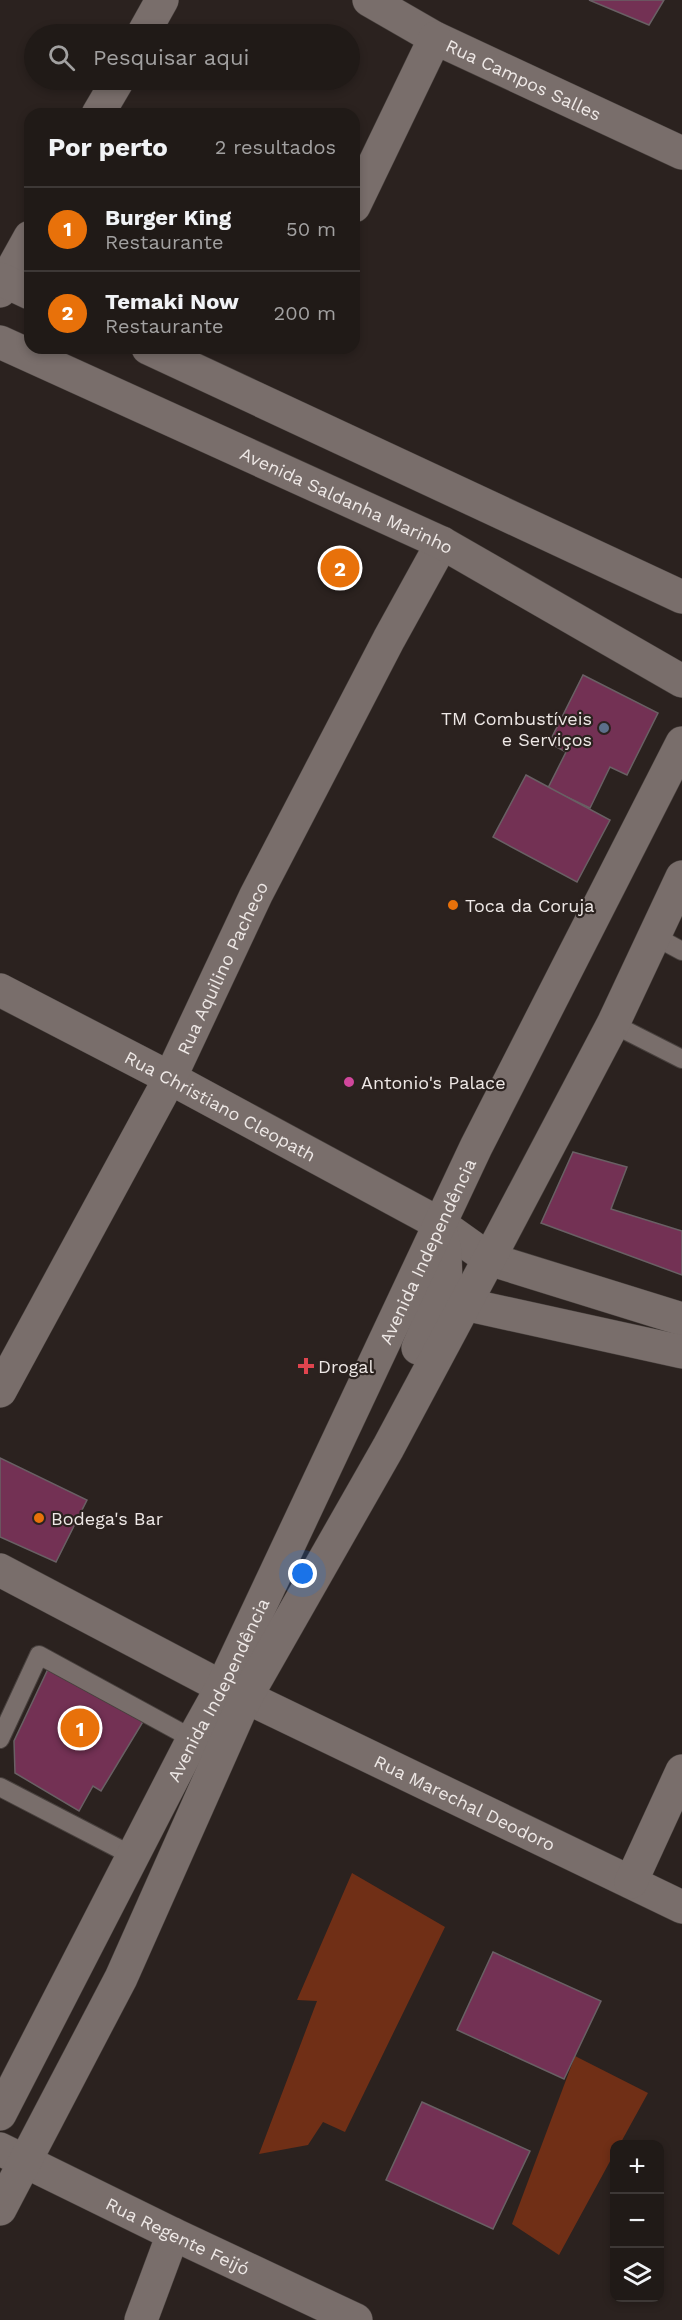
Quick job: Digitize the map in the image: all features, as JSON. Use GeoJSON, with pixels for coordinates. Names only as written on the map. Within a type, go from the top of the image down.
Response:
{"type":"FeatureCollection","features":[{"type":"Feature","properties":{"kind":"main road"},"geometry":{"type":"LineString","coordinates":[[149,24],[162,0]]}},
{"type":"Feature","properties":{"kind":"main road","name":"Rua Campos Salles"},"geometry":{"type":"LineString","coordinates":[[369,0],[435,38],[682,153]]}},
{"type":"Feature","properties":{"kind":"main road"},"geometry":{"type":"LineString","coordinates":[[360,194],[435,38]]}},
{"type":"Feature","properties":{"kind":"main road"},"geometry":{"type":"LineString","coordinates":[[102,108],[112,90]]}},
{"type":"Feature","properties":{"kind":"main road"},"geometry":{"type":"LineString","coordinates":[[9,286],[24,251]]}},
{"type":"Feature","properties":{"kind":"main road","name":"Avenida Saldanha Marinho"},"geometry":{"type":"LineString","coordinates":[[0,342],[24,353]]}},
{"type":"Feature","properties":{"kind":"main road","name":"Avenida Saldanha Marinho"},"geometry":{"type":"LineString","coordinates":[[26,354],[442,543],[682,681]]}},
{"type":"Feature","properties":{"kind":"main road"},"geometry":{"type":"LineString","coordinates":[[161,354],[682,597]]}},
{"type":"Feature","properties":{"kind":"main road","name":"Rua Aquilino Pacheco"},"geometry":{"type":"LineString","coordinates":[[0,1391],[170,1078],[256,895],[404,610],[442,543]]}},
{"type":"Feature","properties":{"kind":"main road","name":"Avenida Independência"},"geometry":{"type":"LineString","coordinates":[[0,2209],[13,2154],[120,1978],[234,1692],[440,1224],[476,1147],[682,743]]}},
{"type":"Feature","properties":{"kind":"main road","name":"Avenida Independência"},"geometry":{"type":"LineString","coordinates":[[0,2114],[193,1739],[234,1692],[335,1541],[388,1448],[614,1024],[668,944],[682,877]]}},
{"type":"Feature","properties":{"kind":"main road","name":"Rua Christiano Cleopath"},"geometry":{"type":"LineString","coordinates":[[0,990],[170,1078],[440,1224],[489,1259],[682,1319]]}},
{"type":"Feature","properties":{"kind":"main road"},"geometry":{"type":"LineString","coordinates":[[335,1541],[334,1530],[351,1488],[427,1329],[446,1282],[445,1252],[440,1224]]}},
{"type":"Feature","properties":{"kind":"main road"},"geometry":{"type":"LineString","coordinates":[[465,1304],[682,1352]]}},
{"type":"Feature","properties":{"kind":"main road","name":"Rua Marechal Deodoro"},"geometry":{"type":"LineString","coordinates":[[0,1570],[234,1692],[682,1907]]}},
{"type":"Feature","properties":{"kind":"main road"},"geometry":{"type":"LineString","coordinates":[[631,1882],[682,1771]]}},
{"type":"Feature","properties":{"kind":"main road","name":"Rua Regente Feijó"},"geometry":{"type":"LineString","coordinates":[[13,2154],[173,2234],[356,2320]]}},
{"type":"Feature","properties":{"kind":"main road"},"geometry":{"type":"LineString","coordinates":[[141,2320],[173,2234]]}},
{"type":"Feature","properties":{"kind":"lane"},"geometry":{"type":"LineString","coordinates":[[614,1024],[682,1059]]}},
{"type":"Feature","properties":{"kind":"lane"},"geometry":{"type":"LineString","coordinates":[[0,1739],[39,1655],[193,1739]]}},
{"type":"Feature","properties":{"kind":"lane"},"geometry":{"type":"LineString","coordinates":[[0,1787],[133,1856]]}},
{"type":"Feature","properties":{"kind":"shaded area"},"geometry":{"type":"Polygon","coordinates":[[[352,1873],[445,1927],[345,2132],[323,2122],[308,2145],[259,2154],[317,2001],[297,2000],[352,1873]]]}},
{"type":"Feature","properties":{"kind":"shaded area"},"geometry":{"type":"Polygon","coordinates":[[[575,2056],[648,2093],[622,2140],[610,2140],[610,2161],[559,2255],[512,2224],[575,2056]]]}},
{"type":"Feature","properties":{"kind":"building"},"geometry":{"type":"Polygon","coordinates":[[[589,0],[664,0],[649,25],[589,0]]]}},
{"type":"Feature","properties":{"kind":"building","name":"TM Combustíveis e Serviços"},"geometry":{"type":"Polygon","coordinates":[[[583,675],[658,713],[627,775],[610,767],[590,808],[548,788],[566,752],[549,743],[583,675]]]}},
{"type":"Feature","properties":{"kind":"building"},"geometry":{"type":"Polygon","coordinates":[[[526,775],[610,820],[577,882],[493,837],[526,775]]]}},
{"type":"Feature","properties":{"kind":"building"},"geometry":{"type":"Polygon","coordinates":[[[573,1152],[627,1167],[611,1209],[682,1231],[682,1275],[541,1223],[573,1152]]]}},
{"type":"Feature","properties":{"kind":"building","name":"Bodega's Bar"},"geometry":{"type":"Polygon","coordinates":[[[0,1458],[87,1500],[56,1562],[0,1537],[0,1458]]]}},
{"type":"Feature","properties":{"kind":"building"},"geometry":{"type":"Polygon","coordinates":[[[48,1669],[147,1715],[101,1791],[93,1786],[79,1811],[15,1773],[14,1741],[48,1669]]]}},
{"type":"Feature","properties":{"kind":"building"},"geometry":{"type":"Polygon","coordinates":[[[493,1952],[601,2001],[564,2079],[457,2030],[493,1952]]]}},
{"type":"Feature","properties":{"kind":"building"},"geometry":{"type":"Polygon","coordinates":[[[422,2102],[530,2151],[493,2229],[386,2180],[422,2102]]]}},
{"type":"Feature","properties":{"kind":"place","name":"Temaki Now"},"geometry":{"type":"Point","coordinates":[340,568]}},
{"type":"Feature","properties":{"kind":"place","name":"TM Combustíveis e Serviços"},"geometry":{"type":"Point","coordinates":[604,728]}},
{"type":"Feature","properties":{"kind":"place","name":"Toca da Coruja"},"geometry":{"type":"Point","coordinates":[453,905]}},
{"type":"Feature","properties":{"kind":"place","name":"Antonio's Palace"},"geometry":{"type":"Point","coordinates":[349,1082]}},
{"type":"Feature","properties":{"kind":"place","name":"Drogal"},"geometry":{"type":"Point","coordinates":[306,1366]}},
{"type":"Feature","properties":{"kind":"place","name":"Bodega's Bar"},"geometry":{"type":"Point","coordinates":[39,1518]}},
{"type":"Feature","properties":{"kind":"place","name":"Burger King"},"geometry":{"type":"Point","coordinates":[80,1728]}}]}
